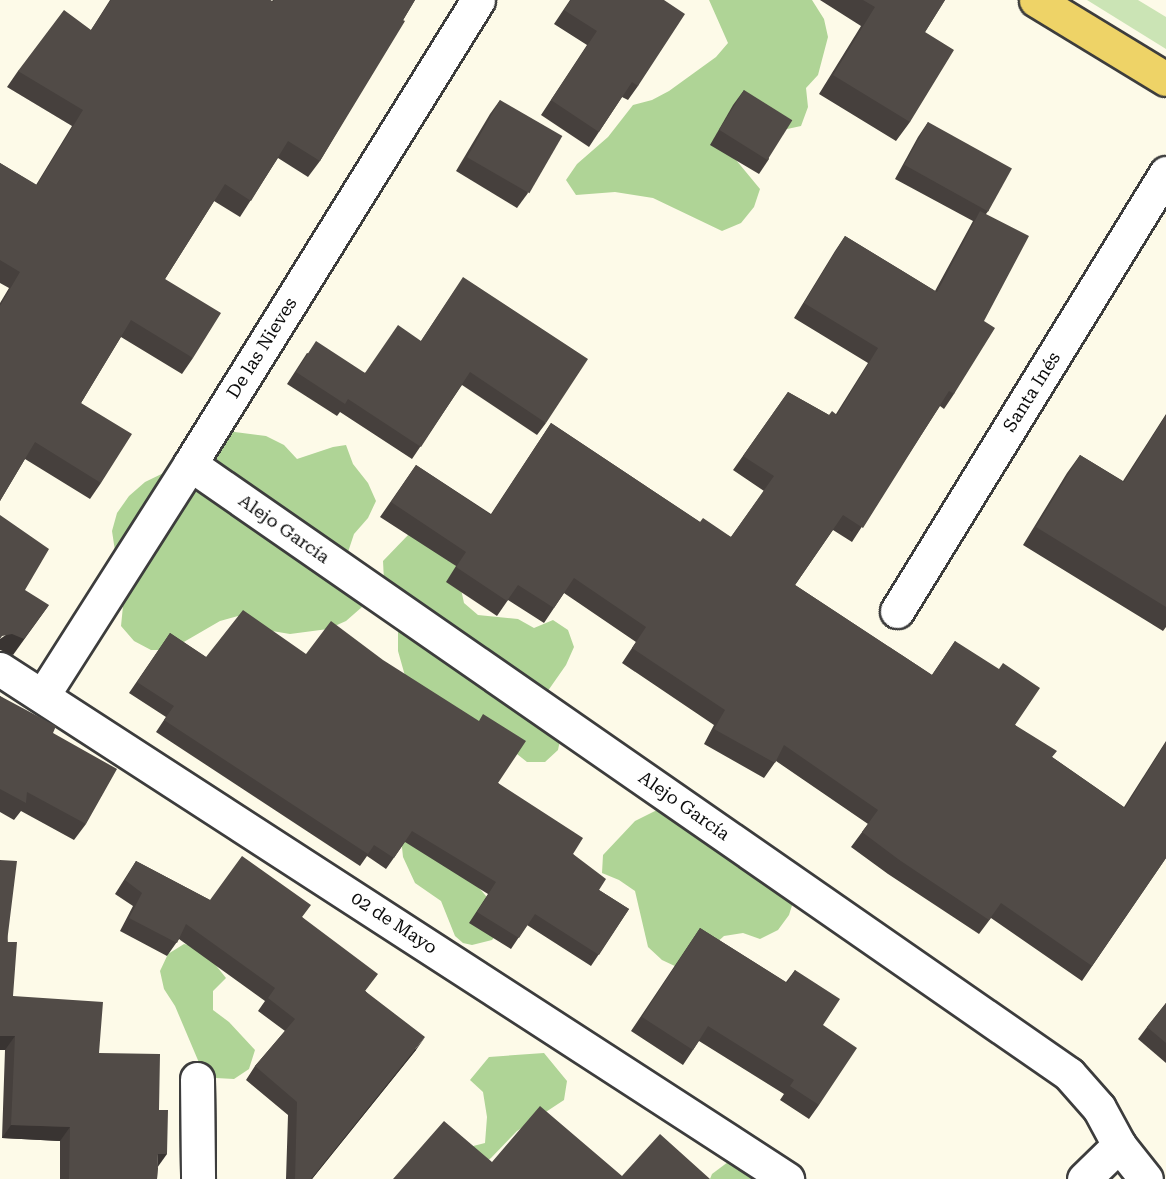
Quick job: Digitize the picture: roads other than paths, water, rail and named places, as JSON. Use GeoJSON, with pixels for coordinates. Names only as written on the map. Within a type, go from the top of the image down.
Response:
{"type":"FeatureCollection","features":[{"type":"Feature","properties":{"kind":"main road"},"geometry":{"type":"LineString","coordinates":[[1036,0],[1166,79]]}},
{"type":"Feature","properties":{"kind":"street","name":"De las Nieves"},"geometry":{"type":"LineString","coordinates":[[43,695],[190,464],[478,0]]}},
{"type":"Feature","properties":{"kind":"street","name":"Santa Inés"},"geometry":{"type":"LineString","coordinates":[[897,610],[1166,173]]}},
{"type":"Feature","properties":{"kind":"street","name":"Alejo García"},"geometry":{"type":"LineString","coordinates":[[190,464],[1069,1074],[1099,1108],[1119,1145],[1146,1179]]}},
{"type":"Feature","properties":{"kind":"street","name":"02 de Mayo"},"geometry":{"type":"LineString","coordinates":[[0,669],[787,1179]]}},
{"type":"Feature","properties":{"kind":"street"},"geometry":{"type":"LineString","coordinates":[[197,1079],[198,1179]]}},
{"type":"Feature","properties":{"kind":"street"},"geometry":{"type":"LineString","coordinates":[[1084,1179],[1119,1145]]}}]}
